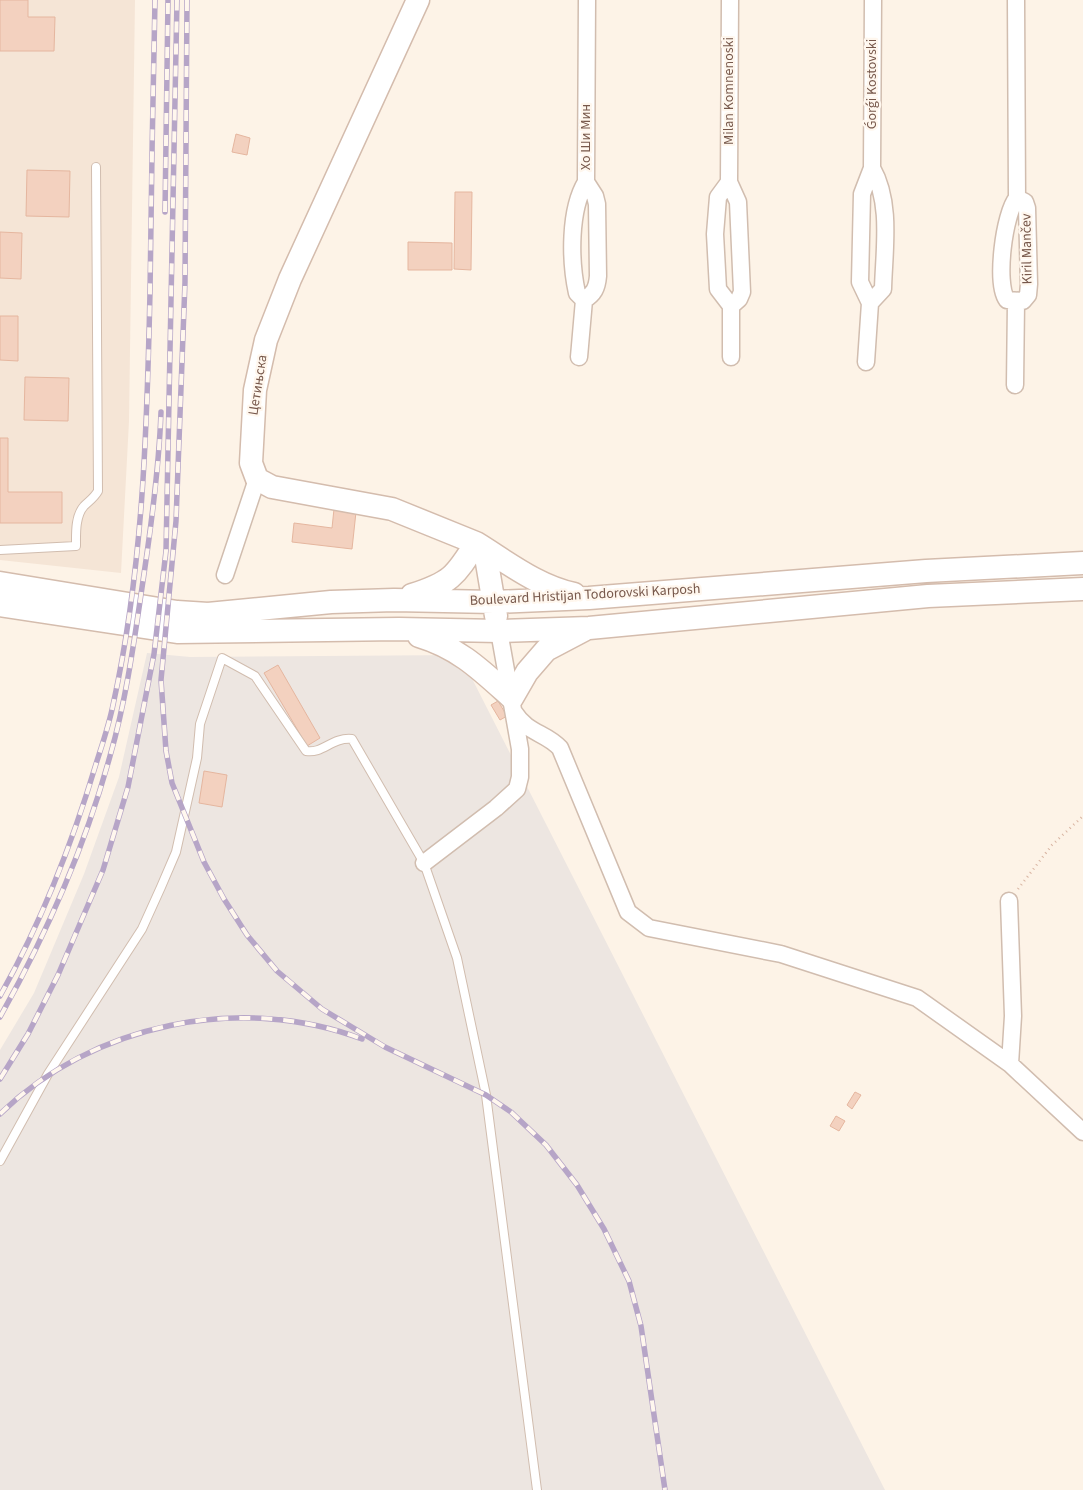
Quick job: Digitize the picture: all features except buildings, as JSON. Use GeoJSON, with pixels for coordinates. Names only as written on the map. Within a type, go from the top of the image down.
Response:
{"type":"FeatureCollection","features":[{"type":"Feature","properties":{"kind":"street","name":"Цетињска"},"geometry":{"type":"LineString","coordinates":[[257,479],[251,462],[251,438],[255,390],[266,340],[290,279],[418,0]]}},
{"type":"Feature","properties":{"kind":"street","name":"Хо Ши Мин"},"geometry":{"type":"LineString","coordinates":[[579,358],[584,300],[576,293],[573,252],[575,210],[579,194],[586,182],[587,0]]}},
{"type":"Feature","properties":{"kind":"street","name":"Milan Komnenoski"},"geometry":{"type":"LineString","coordinates":[[730,0],[729,182],[738,202],[742,292],[739,299],[731,306]]}},
{"type":"Feature","properties":{"kind":"street","name":"Ǵorǵi Kostovski"},"geometry":{"type":"LineString","coordinates":[[866,362],[870,303],[860,282],[862,204],[865,182],[872,168],[872,0]]}},
{"type":"Feature","properties":{"kind":"street","name":"Kiril Mančev"},"geometry":{"type":"LineString","coordinates":[[1016,0],[1017,198],[1011,204],[1006,226],[1002,288],[1007,300],[1016,302],[1023,301],[1028,295],[1029,284],[1027,208],[1025,202],[1017,198]]}},
{"type":"Feature","properties":{"kind":"street","name":"Ǵorǵi Kostovski"},"geometry":{"type":"LineString","coordinates":[[870,303],[884,289],[884,212],[881,184],[872,168]]}},
{"type":"Feature","properties":{"kind":"street"},"geometry":{"type":"LineString","coordinates":[[584,300],[592,295],[597,287],[598,276],[595,196],[586,182]]}},
{"type":"Feature","properties":{"kind":"street","name":"Milan Komnenoski"},"geometry":{"type":"LineString","coordinates":[[729,182],[718,197],[715,234],[718,289],[731,306],[731,357]]}},
{"type":"Feature","properties":{"kind":"street"},"geometry":{"type":"LineString","coordinates":[[1015,385],[1016,302]]}},
{"type":"Feature","properties":{"kind":"street"},"geometry":{"type":"LineString","coordinates":[[225,575],[257,479],[272,487],[300,494],[351,500],[392,509],[476,543],[526,575],[558,591],[589,598]]}},
{"type":"Feature","properties":{"kind":"street"},"geometry":{"type":"LineString","coordinates":[[394,600],[443,585],[462,565],[476,543]]}},
{"type":"Feature","properties":{"kind":"street"},"geometry":{"type":"LineString","coordinates":[[424,863],[496,808],[517,789],[520,777],[520,749],[486,557],[476,543]]}},
{"type":"Feature","properties":{"kind":"street","name":"Boulevard Hristijan Todorovski Karposh"},"geometry":{"type":"LineString","coordinates":[[0,583],[177,612],[208,614],[331,602],[394,600],[494,602],[589,598],[926,571],[1083,563]]}},
{"type":"Feature","properties":{"kind":"street","name":"Boulevard Hristijan Todorovski Karposh"},"geometry":{"type":"LineString","coordinates":[[0,605],[177,632],[499,631],[589,628],[928,596],[1083,589]]}},
{"type":"Feature","properties":{"kind":"street"},"geometry":{"type":"LineString","coordinates":[[513,705],[527,672],[546,650],[589,628]]}},
{"type":"Feature","properties":{"kind":"street"},"geometry":{"type":"LineString","coordinates":[[399,630],[440,642],[468,658],[513,705],[527,729],[555,743],[560,748],[628,912],[638,920],[649,928],[781,954],[917,998],[1010,1064],[1083,1132]]}},
{"type":"Feature","properties":{"kind":"street"},"geometry":{"type":"LineString","coordinates":[[1009,901],[1013,1016],[1010,1064]]}},
{"type":"Feature","properties":{"kind":"lane"},"geometry":{"type":"LineString","coordinates":[[0,550],[76,546],[77,522],[83,507],[93,499],[98,491],[96,167]]}},
{"type":"Feature","properties":{"kind":"lane"},"geometry":{"type":"LineString","coordinates":[[0,1161],[48,1074],[142,929],[161,887],[176,852],[197,758],[200,724],[222,658],[255,676],[306,751],[314,752],[342,738],[352,739],[424,863],[457,958],[486,1095],[537,1490]]}},
{"type":"Feature","properties":{"kind":"path"},"geometry":{"type":"LineString","coordinates":[[1009,901],[1052,845],[1083,816]]}},
{"type":"Feature","properties":{"kind":"shaded area"},"geometry":{"type":"Polygon","coordinates":[[[0,0],[135,0],[129,421],[121,573],[0,560],[0,0]]]}},
{"type":"Feature","properties":{"kind":"shaded area"},"geometry":{"type":"Polygon","coordinates":[[[147,653],[190,657],[460,655],[885,1490],[0,1490],[0,1050],[34,993],[84,874],[119,777],[147,653]]]}},
{"type":"Feature","properties":{"kind":"railway"},"geometry":{"type":"LineString","coordinates":[[0,996],[42,912],[77,824],[110,720],[131,603],[142,500],[145,448],[150,292],[155,0]]}},
{"type":"Feature","properties":{"kind":"railway"},"geometry":{"type":"LineString","coordinates":[[165,212],[168,0]]}},
{"type":"Feature","properties":{"kind":"railway"},"geometry":{"type":"LineString","coordinates":[[0,1079],[28,1034],[58,975],[103,870],[128,787],[154,654],[166,551],[177,0]]}},
{"type":"Feature","properties":{"kind":"railway"},"geometry":{"type":"LineString","coordinates":[[187,0],[185,282],[176,521],[161,680],[166,751],[172,783],[204,862],[224,899],[247,935],[277,971],[322,1009],[385,1047],[486,1095],[511,1112],[546,1145],[577,1185],[604,1229],[629,1281],[641,1326],[665,1490]]}},
{"type":"Feature","properties":{"kind":"railway"},"geometry":{"type":"LineString","coordinates":[[0,1017],[33,954],[63,890],[89,824],[116,734],[130,666],[147,554],[157,473],[161,412]]}},
{"type":"Feature","properties":{"kind":"railway"},"geometry":{"type":"LineString","coordinates":[[0,1114],[37,1083],[78,1058],[123,1039],[170,1026],[219,1019],[267,1019],[315,1025],[362,1039]]}}]}
